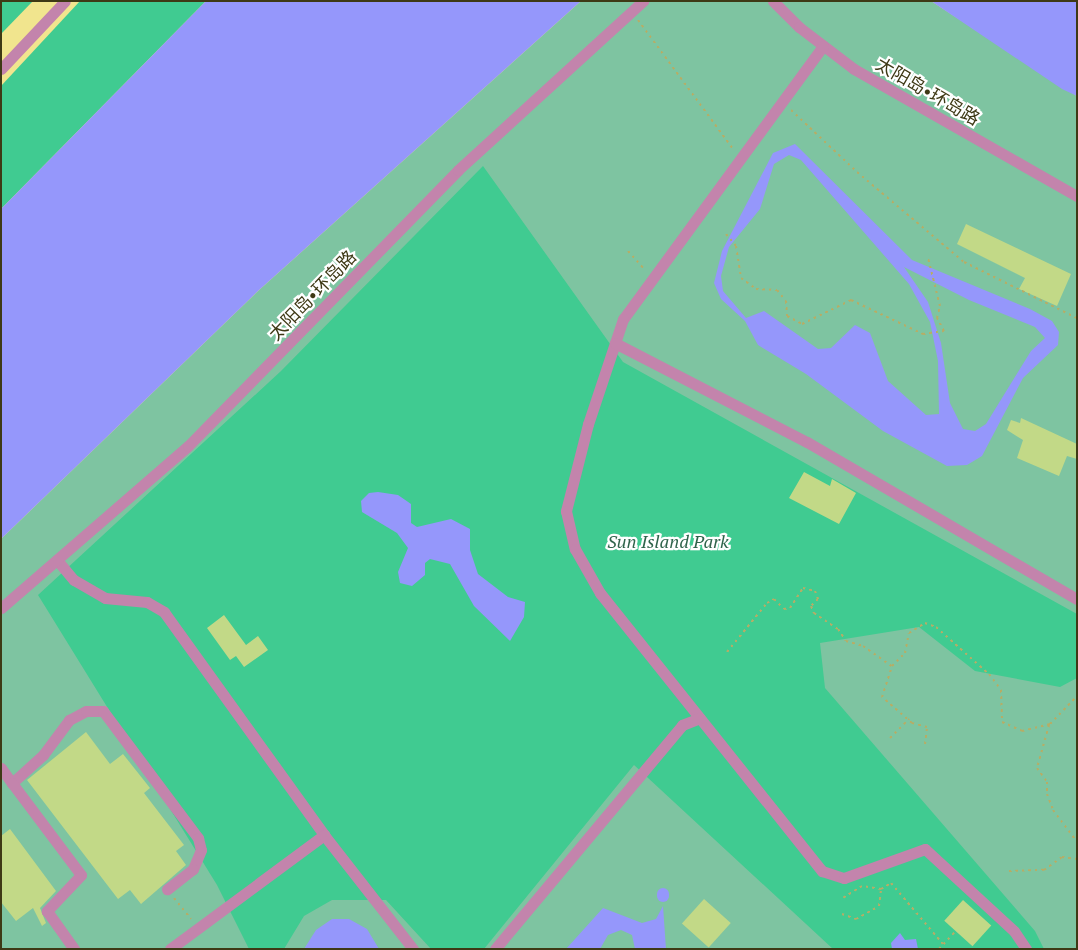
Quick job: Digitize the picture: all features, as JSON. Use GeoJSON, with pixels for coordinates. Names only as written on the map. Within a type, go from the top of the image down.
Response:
{"type":"FeatureCollection","features":[{"type":"Feature","properties":{"kind":"street"},"geometry":{"type":"LineString","coordinates":[[1,69],[65,1]]}},
{"type":"Feature","properties":{"kind":"street","name":"太阳岛•环岛路"},"geometry":{"type":"LineString","coordinates":[[1,608],[188,446],[458,170],[643,1]]}},
{"type":"Feature","properties":{"kind":"street","name":"太阳岛•环岛路"},"geometry":{"type":"LineString","coordinates":[[773,1],[823,46],[854,69],[1077,196]]}},
{"type":"Feature","properties":{"kind":"street"},"geometry":{"type":"LineString","coordinates":[[823,46],[651,277],[623,319],[586,430],[566,511],[575,549],[600,593],[822,871],[844,878],[925,849],[1014,930],[1026,949]]}},
{"type":"Feature","properties":{"kind":"street"},"geometry":{"type":"LineString","coordinates":[[615,343],[807,442],[1077,599]]}},
{"type":"Feature","properties":{"kind":"street"},"geometry":{"type":"LineString","coordinates":[[57,560],[74,580],[105,598],[147,602],[164,612],[324,835],[414,949]]}},
{"type":"Feature","properties":{"kind":"street"},"geometry":{"type":"LineString","coordinates":[[12,783],[43,755],[69,720],[86,711],[103,711],[198,838],[201,850],[192,869],[167,889]]}},
{"type":"Feature","properties":{"kind":"street"},"geometry":{"type":"LineString","coordinates":[[495,949],[682,724],[700,718]]}},
{"type":"Feature","properties":{"kind":"street"},"geometry":{"type":"LineString","coordinates":[[1,768],[81,874],[47,912],[74,949]]}},
{"type":"Feature","properties":{"kind":"street"},"geometry":{"type":"LineString","coordinates":[[170,949],[324,835]]}},
{"type":"Feature","properties":{"kind":"path"},"geometry":{"type":"LineString","coordinates":[[631,10],[739,158]]}},
{"type":"Feature","properties":{"kind":"path"},"geometry":{"type":"LineString","coordinates":[[782,101],[857,172],[964,262],[1077,318]]}},
{"type":"Feature","properties":{"kind":"path"},"geometry":{"type":"LineString","coordinates":[[726,234],[736,246],[742,278],[756,289],[776,290],[786,301],[787,316],[802,324],[851,300],[923,334],[944,331],[937,318],[940,306],[928,258]]}},
{"type":"Feature","properties":{"kind":"path"},"geometry":{"type":"LineString","coordinates":[[628,251],[651,277]]}},
{"type":"Feature","properties":{"kind":"path"},"geometry":{"type":"LineString","coordinates":[[727,652],[767,603],[774,599],[784,609],[790,608],[803,588],[815,591],[818,599],[811,606],[814,614],[838,629],[846,641],[863,646],[892,666]]}},
{"type":"Feature","properties":{"kind":"path"},"geometry":{"type":"LineString","coordinates":[[925,744],[927,727],[909,719],[882,697],[892,666],[905,653],[908,633],[925,623],[936,627],[989,674],[1001,690],[1002,722],[1022,732],[1050,724]]}},
{"type":"Feature","properties":{"kind":"path"},"geometry":{"type":"LineString","coordinates":[[1077,696],[1050,724],[1037,768],[1047,782],[1046,794],[1053,810],[1077,842]]}},
{"type":"Feature","properties":{"kind":"path"},"geometry":{"type":"LineString","coordinates":[[890,738],[909,719]]}},
{"type":"Feature","properties":{"kind":"path"},"geometry":{"type":"LineString","coordinates":[[1009,871],[1044,870],[1062,857],[1077,858]]}},
{"type":"Feature","properties":{"kind":"path"},"geometry":{"type":"LineString","coordinates":[[843,898],[862,886],[881,889],[891,884],[943,944]]}},
{"type":"Feature","properties":{"kind":"path"},"geometry":{"type":"LineString","coordinates":[[167,889],[198,928]]}},
{"type":"Feature","properties":{"kind":"path"},"geometry":{"type":"LineString","coordinates":[[842,914],[856,919],[879,906],[881,889]]}},
{"type":"Feature","properties":{"kind":"path"},"geometry":{"type":"LineString","coordinates":[[939,949],[955,932]]}},
{"type":"Feature","properties":{"kind":"green space"},"geometry":{"type":"Polygon","coordinates":[[[1,1],[33,1],[1,34],[1,1]]]}},
{"type":"Feature","properties":{"kind":"green space"},"geometry":{"type":"Polygon","coordinates":[[[80,1],[206,1],[1,209],[1,86],[80,1]]]}},
{"type":"Feature","properties":{"kind":"green space","name":"Sun Island Park"},"geometry":{"type":"Polygon","coordinates":[[[581,1],[931,1],[1077,96],[1077,949],[1,949],[1,539],[258,291],[581,1]]]}},
{"type":"Feature","properties":{"kind":"green space"},"geometry":{"type":"Polygon","coordinates":[[[483,166],[623,362],[1077,614],[1077,678],[1060,687],[975,671],[919,627],[820,643],[825,688],[1035,931],[1044,949],[833,949],[634,765],[484,949],[431,949],[386,900],[332,900],[304,916],[284,949],[249,949],[217,885],[38,595],[281,371],[483,166]]]}},
{"type":"Feature","properties":{"kind":"shaded area"},"geometry":{"type":"Polygon","coordinates":[[[206,1],[581,1],[258,291],[1,539],[1,209],[206,1]]]}},
{"type":"Feature","properties":{"kind":"shaded area"},"geometry":{"type":"Polygon","coordinates":[[[931,1],[1077,1],[1077,96],[1062,89],[931,1]]]}},
{"type":"Feature","properties":{"kind":"shaded area"},"geometry":{"type":"Polygon","coordinates":[[[795,144],[912,260],[1030,309],[1052,321],[1059,332],[1058,345],[1023,378],[982,456],[967,465],[947,466],[883,431],[806,374],[758,345],[745,321],[721,299],[714,283],[722,251],[773,153],[795,144]],[[789,155],[774,164],[760,209],[729,247],[721,276],[723,291],[746,318],[764,311],[818,349],[831,348],[855,325],[870,333],[888,381],[926,415],[939,414],[938,361],[930,322],[909,284],[801,160],[789,155]],[[904,267],[928,302],[941,343],[950,403],[963,429],[975,431],[986,424],[1031,351],[1045,338],[1035,327],[969,300],[904,267]]]}},
{"type":"Feature","properties":{"kind":"shaded area"},"geometry":{"type":"Polygon","coordinates":[[[378,492],[398,495],[411,504],[411,523],[417,527],[451,519],[470,529],[470,550],[478,574],[508,597],[525,602],[524,617],[510,641],[474,606],[450,564],[430,559],[425,563],[425,575],[412,586],[400,583],[398,572],[408,548],[397,533],[362,512],[361,501],[369,493],[378,492]]]}},
{"type":"Feature","properties":{"kind":"shaded area"},"geometry":{"type":"Polygon","coordinates":[[[663,906],[666,949],[635,949],[632,935],[621,930],[608,935],[600,949],[566,949],[603,908],[642,923],[656,919],[663,906]]]}},
{"type":"Feature","properties":{"kind":"shaded area"},"geometry":{"type":"Polygon","coordinates":[[[332,919],[349,919],[367,929],[379,949],[304,949],[316,930],[332,919]]]}},
{"type":"Feature","properties":{"kind":"shaded area"},"geometry":{"type":"Polygon","coordinates":[[[900,933],[905,940],[916,939],[918,949],[892,949],[891,943],[900,933]]]}},
{"type":"Feature","properties":{"kind":"building"},"geometry":{"type":"Polygon","coordinates":[[[966,224],[1071,274],[1057,306],[1019,289],[1025,278],[957,244],[966,224]]]}},
{"type":"Feature","properties":{"kind":"building"},"geometry":{"type":"Polygon","coordinates":[[[1021,418],[1077,444],[1077,459],[1067,456],[1059,476],[1017,458],[1023,440],[1007,430],[1011,420],[1020,423],[1021,418]]]}},
{"type":"Feature","properties":{"kind":"building"},"geometry":{"type":"Polygon","coordinates":[[[804,472],[830,486],[832,479],[856,493],[839,524],[789,498],[804,472]]]}},
{"type":"Feature","properties":{"kind":"building"},"geometry":{"type":"Polygon","coordinates":[[[224,615],[246,645],[258,636],[268,650],[244,667],[236,656],[230,660],[207,628],[224,615]]]}},
{"type":"Feature","properties":{"kind":"building"},"geometry":{"type":"Polygon","coordinates":[[[86,732],[110,764],[123,754],[150,788],[144,793],[184,845],[176,851],[186,865],[141,904],[130,890],[118,899],[27,780],[86,732]]]}},
{"type":"Feature","properties":{"kind":"building"},"geometry":{"type":"Polygon","coordinates":[[[10,829],[56,891],[40,908],[46,923],[42,926],[33,908],[16,921],[1,902],[1,836],[10,829]]]}},
{"type":"Feature","properties":{"kind":"building"},"geometry":{"type":"Polygon","coordinates":[[[704,899],[731,923],[709,948],[682,924],[704,899]]]}},
{"type":"Feature","properties":{"kind":"building"},"geometry":{"type":"Polygon","coordinates":[[[963,900],[991,925],[973,946],[944,921],[963,900]]]}}]}
